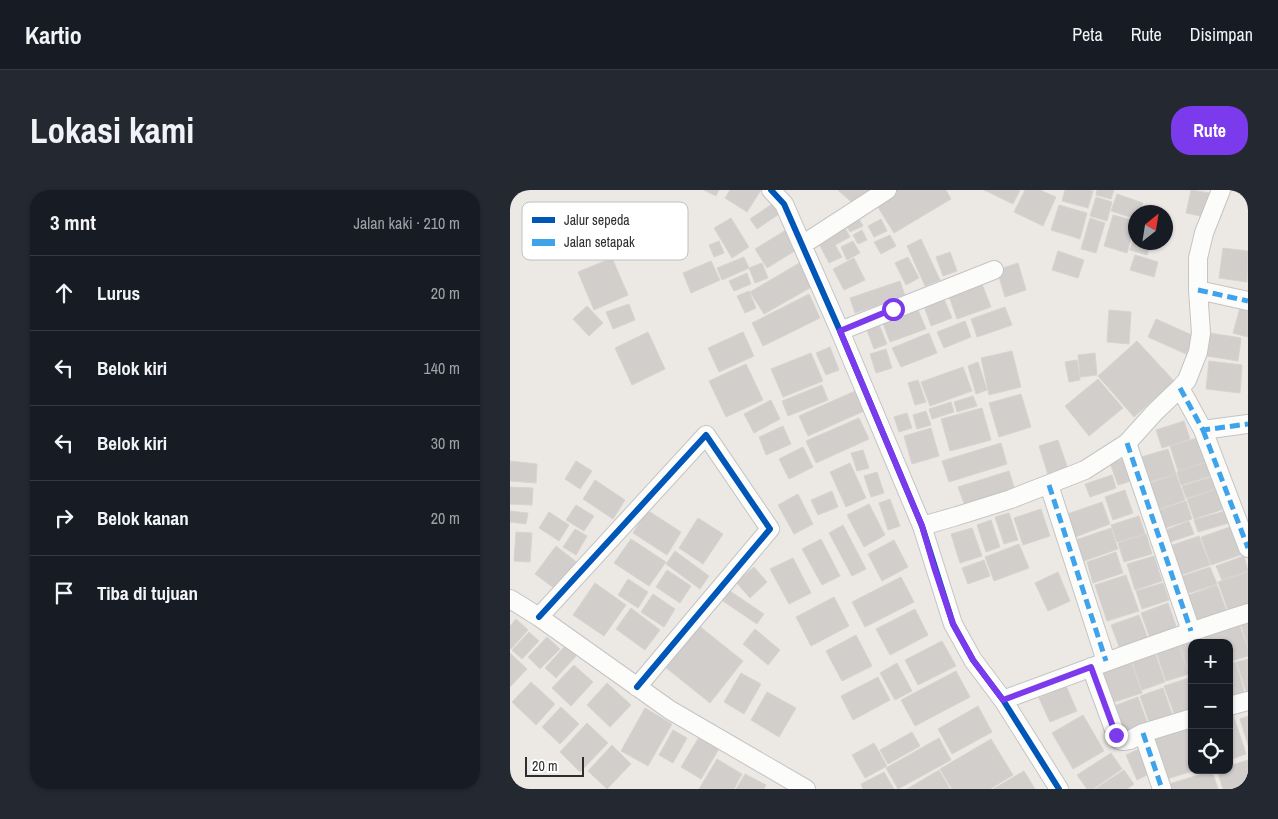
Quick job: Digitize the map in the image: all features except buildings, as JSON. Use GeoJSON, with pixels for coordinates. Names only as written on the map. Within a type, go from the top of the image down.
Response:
{"type":"FeatureCollection","features":[{"type":"Feature","properties":{"kind":"street"},"geometry":{"type":"LineString","coordinates":[[771,190],[784,204],[922,526],[953,624],[973,660],[1003,700],[1059,789]]}},
{"type":"Feature","properties":{"kind":"street"},"geometry":{"type":"LineString","coordinates":[[802,245],[887,190]]}},
{"type":"Feature","properties":{"kind":"street"},"geometry":{"type":"LineString","coordinates":[[922,526],[1011,499],[1085,470],[1128,443],[1155,412],[1180,388],[1187,380],[1198,352],[1201,333],[1198,258],[1204,233],[1221,190]]}},
{"type":"Feature","properties":{"kind":"street"},"geometry":{"type":"LineString","coordinates":[[840,331],[994,270]]}},
{"type":"Feature","properties":{"kind":"street"},"geometry":{"type":"LineString","coordinates":[[1198,290],[1248,301]]}},
{"type":"Feature","properties":{"kind":"street"},"geometry":{"type":"LineString","coordinates":[[1180,388],[1203,430],[1248,548]]}},
{"type":"Feature","properties":{"kind":"street"},"geometry":{"type":"LineString","coordinates":[[1203,430],[1248,424]]}},
{"type":"Feature","properties":{"kind":"street"},"geometry":{"type":"LineString","coordinates":[[539,617],[706,435],[770,529],[637,687]]}},
{"type":"Feature","properties":{"kind":"street"},"geometry":{"type":"LineString","coordinates":[[1128,443],[1192,631]]}},
{"type":"Feature","properties":{"kind":"street"},"geometry":{"type":"LineString","coordinates":[[1049,484],[1116,735],[1120,740],[1130,740],[1188,719]]}},
{"type":"Feature","properties":{"kind":"street"},"geometry":{"type":"LineString","coordinates":[[510,599],[539,617],[670,710],[806,789]]}},
{"type":"Feature","properties":{"kind":"street"},"geometry":{"type":"LineString","coordinates":[[1003,700],[1098,664],[1248,613]]}},
{"type":"Feature","properties":{"kind":"street"},"geometry":{"type":"LineString","coordinates":[[1233,705],[1248,701]]}},
{"type":"Feature","properties":{"kind":"street"},"geometry":{"type":"LineString","coordinates":[[1143,734],[1162,789]]}},
{"type":"Feature","properties":{"kind":"marked path"},"geometry":{"type":"LineString","coordinates":[[1198,290],[1248,301]]}},
{"type":"Feature","properties":{"kind":"marked path"},"geometry":{"type":"LineString","coordinates":[[1180,388],[1203,430],[1248,424]]}},
{"type":"Feature","properties":{"kind":"marked path"},"geometry":{"type":"LineString","coordinates":[[1203,430],[1248,548]]}},
{"type":"Feature","properties":{"kind":"marked path"},"geometry":{"type":"LineString","coordinates":[[1127,443],[1191,631]]}},
{"type":"Feature","properties":{"kind":"marked path"},"geometry":{"type":"LineString","coordinates":[[1049,485],[1106,661]]}},
{"type":"Feature","properties":{"kind":"marked path"},"geometry":{"type":"LineString","coordinates":[[1143,733],[1162,789]]}},
{"type":"Feature","properties":{"kind":"cycle path"},"geometry":{"type":"LineString","coordinates":[[771,190],[784,204],[922,526],[953,624],[973,660],[1003,700],[1059,789]]}},
{"type":"Feature","properties":{"kind":"cycle path"},"geometry":{"type":"LineString","coordinates":[[539,617],[706,435],[770,529],[637,687]]}},
{"type":"Feature","properties":{"kind":"route"},"geometry":{"type":"LineString","coordinates":[[893,309],[840,331],[922,526],[953,624],[973,660],[1003,700],[1091,667],[1116,735]]}}]}
